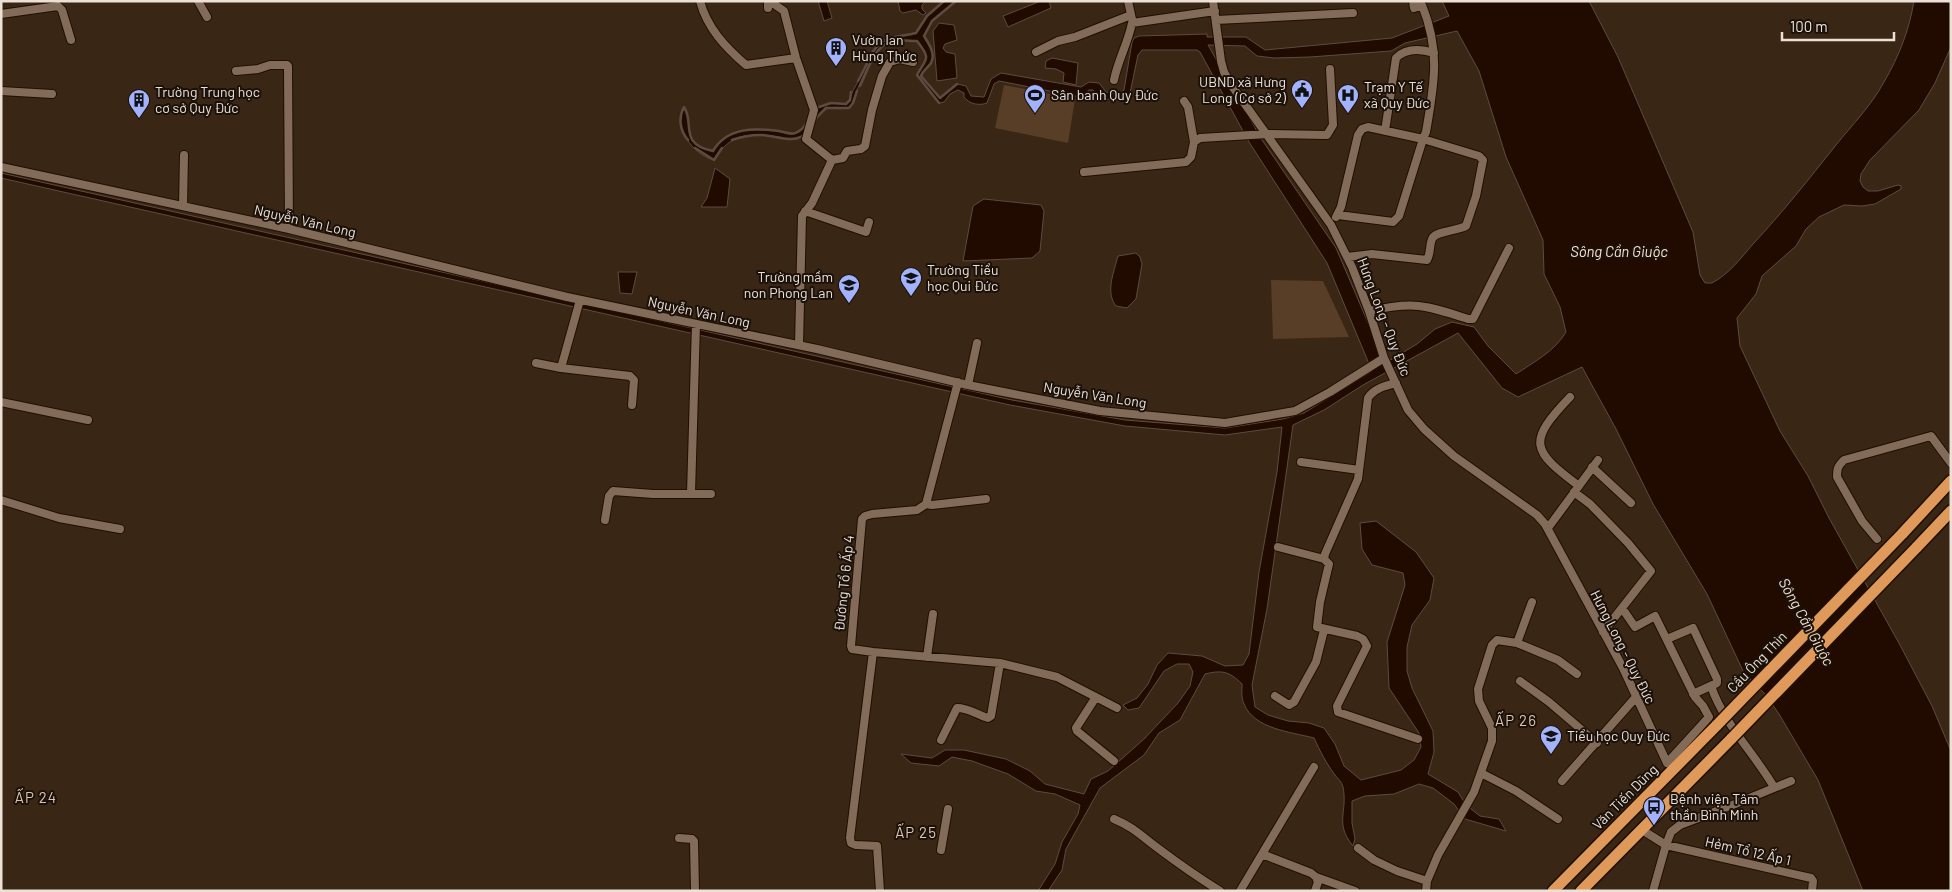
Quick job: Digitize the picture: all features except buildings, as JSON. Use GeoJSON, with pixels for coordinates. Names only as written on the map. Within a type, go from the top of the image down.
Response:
{"type":"FeatureCollection","features":[{"type":"Feature","properties":{"kind":"highway","name":"Cầu Ông Thìn"},"geometry":{"type":"LineString","coordinates":[[1717,725],[1951,481]]}},
{"type":"Feature","properties":{"kind":"highway"},"geometry":{"type":"LineString","coordinates":[[1581,891],[1951,511]]}},
{"type":"Feature","properties":{"kind":"highway","name":"Văn Tiến Dũng"},"geometry":{"type":"LineString","coordinates":[[1553,891],[1717,725]]}},
{"type":"Feature","properties":{"kind":"street"},"geometry":{"type":"LineString","coordinates":[[198,1],[207,17]]}},
{"type":"Feature","properties":{"kind":"street"},"geometry":{"type":"LineString","coordinates":[[700,1],[715,34],[728,50],[746,65],[796,58]]}},
{"type":"Feature","properties":{"kind":"street"},"geometry":{"type":"LineString","coordinates":[[1114,80],[1116,67],[1128,39],[1132,19],[1128,1]]}},
{"type":"Feature","properties":{"kind":"street","name":"Hưng Long - Quy Đức"},"geometry":{"type":"LineString","coordinates":[[1213,1],[1224,72],[1331,226],[1347,256],[1369,311],[1385,359],[1408,410],[1424,429],[1454,456],[1536,515],[1548,528],[1623,668],[1667,763],[1709,717],[1693,694]]}},
{"type":"Feature","properties":{"kind":"street"},"geometry":{"type":"LineString","coordinates":[[1338,215],[1393,222],[1396,220],[1426,132],[1434,85],[1434,54],[1422,3],[1414,8],[1413,1]]}},
{"type":"Feature","properties":{"kind":"street"},"geometry":{"type":"LineString","coordinates":[[768,8],[768,3],[774,4],[784,11],[796,58],[814,110],[806,132],[807,141],[832,160],[843,158],[848,151],[861,149],[864,146],[882,76],[890,62],[900,59],[913,62]]}},
{"type":"Feature","properties":{"kind":"street"},"geometry":{"type":"LineString","coordinates":[[1,14],[58,6],[62,10],[71,40]]}},
{"type":"Feature","properties":{"kind":"street"},"geometry":{"type":"LineString","coordinates":[[1036,52],[1058,41],[1075,38],[1132,19],[1215,12]]}},
{"type":"Feature","properties":{"kind":"street"},"geometry":{"type":"LineString","coordinates":[[1216,20],[1353,12]]}},
{"type":"Feature","properties":{"kind":"street"},"geometry":{"type":"LineString","coordinates":[[1385,131],[1396,58],[1403,52],[1418,50],[1434,54]]}},
{"type":"Feature","properties":{"kind":"street"},"geometry":{"type":"LineString","coordinates":[[236,71],[258,69],[270,65],[288,66],[289,230]]}},
{"type":"Feature","properties":{"kind":"street"},"geometry":{"type":"LineString","coordinates":[[1194,142],[1200,138],[1268,134],[1328,135],[1333,125],[1330,69]]}},
{"type":"Feature","properties":{"kind":"street"},"geometry":{"type":"LineString","coordinates":[[1,91],[52,94]]}},
{"type":"Feature","properties":{"kind":"street"},"geometry":{"type":"LineString","coordinates":[[1084,172],[1186,162],[1191,157],[1194,142],[1188,107],[1184,101]]}},
{"type":"Feature","properties":{"kind":"street"},"geometry":{"type":"LineString","coordinates":[[1331,226],[1338,215],[1358,136],[1362,129],[1368,127],[1423,139],[1479,156],[1482,159],[1476,196],[1466,226],[1459,230],[1440,232],[1435,235],[1432,238],[1429,257],[1425,261],[1372,254],[1347,256]]}},
{"type":"Feature","properties":{"kind":"street"},"geometry":{"type":"LineString","coordinates":[[183,206],[184,155]]}},
{"type":"Feature","properties":{"kind":"street"},"geometry":{"type":"LineString","coordinates":[[799,345],[802,216],[812,203],[832,160]]}},
{"type":"Feature","properties":{"kind":"street","name":"Nguyễn Văn Long"},"geometry":{"type":"LineString","coordinates":[[1,167],[289,230],[580,300],[799,345],[968,385],[1100,411],[1225,422],[1295,411],[1385,359]]}},
{"type":"Feature","properties":{"kind":"street"},"geometry":{"type":"LineString","coordinates":[[805,211],[866,232],[869,222]]}},
{"type":"Feature","properties":{"kind":"street"},"geometry":{"type":"LineString","coordinates":[[1369,311],[1412,304],[1430,306],[1473,319],[1509,248]]}},
{"type":"Feature","properties":{"kind":"street"},"geometry":{"type":"LineString","coordinates":[[561,368],[580,300]]}},
{"type":"Feature","properties":{"kind":"street"},"geometry":{"type":"LineString","coordinates":[[691,493],[696,324]]}},
{"type":"Feature","properties":{"kind":"street"},"geometry":{"type":"LineString","coordinates":[[968,385],[977,343]]}},
{"type":"Feature","properties":{"kind":"street"},"geometry":{"type":"LineString","coordinates":[[536,363],[561,368],[630,376],[634,380],[632,405]]}},
{"type":"Feature","properties":{"kind":"street"},"geometry":{"type":"LineString","coordinates":[[958,382],[926,504],[986,499]]}},
{"type":"Feature","properties":{"kind":"street"},"geometry":{"type":"LineString","coordinates":[[1324,559],[1327,547],[1358,479],[1368,398],[1371,393],[1378,389],[1396,382]]}},
{"type":"Feature","properties":{"kind":"street"},"geometry":{"type":"LineString","coordinates":[[1570,397],[1554,414],[1541,434],[1540,448],[1549,462],[1628,544],[1651,571],[1604,632]]}},
{"type":"Feature","properties":{"kind":"street"},"geometry":{"type":"LineString","coordinates":[[1,402],[88,420]]}},
{"type":"Feature","properties":{"kind":"street"},"geometry":{"type":"LineString","coordinates":[[1877,539],[1862,521],[1837,477],[1836,468],[1844,460],[1931,436],[1951,463]]}},
{"type":"Feature","properties":{"kind":"street"},"geometry":{"type":"LineString","coordinates":[[1548,528],[1598,460]]}},
{"type":"Feature","properties":{"kind":"street"},"geometry":{"type":"LineString","coordinates":[[1301,462],[1359,470]]}},
{"type":"Feature","properties":{"kind":"street"},"geometry":{"type":"LineString","coordinates":[[1592,467],[1631,503]]}},
{"type":"Feature","properties":{"kind":"street"},"geometry":{"type":"LineString","coordinates":[[605,520],[609,496],[612,491],[653,494],[711,494]]}},
{"type":"Feature","properties":{"kind":"street"},"geometry":{"type":"LineString","coordinates":[[1,500],[59,518],[120,530]]}},
{"type":"Feature","properties":{"kind":"street","name":"Đường Tổ 6 Ấp 4"},"geometry":{"type":"LineString","coordinates":[[873,652],[852,649],[850,643],[862,520],[865,516],[872,514],[917,510],[926,504]]}},
{"type":"Feature","properties":{"kind":"street"},"geometry":{"type":"LineString","coordinates":[[1278,547],[1324,559],[1329,564],[1318,627],[1324,630],[1357,636],[1363,639],[1367,646],[1337,706],[1338,712],[1418,739]]}},
{"type":"Feature","properties":{"kind":"street"},"geometry":{"type":"LineString","coordinates":[[1517,643],[1532,602]]}},
{"type":"Feature","properties":{"kind":"street"},"geometry":{"type":"LineString","coordinates":[[1622,608],[1635,627],[1655,616],[1693,694],[1718,681],[1693,628],[1667,639]]}},
{"type":"Feature","properties":{"kind":"street"},"geometry":{"type":"LineString","coordinates":[[927,657],[933,614]]}},
{"type":"Feature","properties":{"kind":"street"},"geometry":{"type":"LineString","coordinates":[[1275,696],[1289,704],[1294,702],[1316,662],[1324,630]]}},
{"type":"Feature","properties":{"kind":"street"},"geometry":{"type":"LineString","coordinates":[[1426,891],[1427,881],[1438,855],[1469,801],[1492,741],[1492,728],[1479,701],[1479,682],[1492,644],[1497,640],[1517,643],[1558,660],[1577,674]]}},
{"type":"Feature","properties":{"kind":"street"},"geometry":{"type":"LineString","coordinates":[[880,891],[877,846],[856,845],[851,843],[850,838],[873,652],[1000,663],[1057,678],[1117,708]]}},
{"type":"Feature","properties":{"kind":"street"},"geometry":{"type":"LineString","coordinates":[[942,740],[957,708],[968,709],[988,718],[991,716],[1000,663]]}},
{"type":"Feature","properties":{"kind":"street"},"geometry":{"type":"LineString","coordinates":[[1520,681],[1549,702],[1597,743]]}},
{"type":"Feature","properties":{"kind":"street"},"geometry":{"type":"LineString","coordinates":[[1711,686],[1718,704],[1726,717],[1759,762],[1774,787]]}},
{"type":"Feature","properties":{"kind":"street"},"geometry":{"type":"LineString","coordinates":[[1096,697],[1078,723],[1076,730],[1114,761]]}},
{"type":"Feature","properties":{"kind":"street"},"geometry":{"type":"LineString","coordinates":[[1562,781],[1636,697]]}},
{"type":"Feature","properties":{"kind":"street"},"geometry":{"type":"LineString","coordinates":[[1240,891],[1314,767]]}},
{"type":"Feature","properties":{"kind":"street"},"geometry":{"type":"LineString","coordinates":[[1481,773],[1516,791],[1558,819]]}},
{"type":"Feature","properties":{"kind":"street"},"geometry":{"type":"LineString","coordinates":[[1652,891],[1666,845],[1675,827],[1791,781]]}},
{"type":"Feature","properties":{"kind":"street"},"geometry":{"type":"LineString","coordinates":[[942,850],[948,809]]}},
{"type":"Feature","properties":{"kind":"street"},"geometry":{"type":"LineString","coordinates":[[1114,819],[1139,832],[1193,874],[1220,891]]}},
{"type":"Feature","properties":{"kind":"street"},"geometry":{"type":"LineString","coordinates":[[1642,830],[1666,845]]}},
{"type":"Feature","properties":{"kind":"street"},"geometry":{"type":"LineString","coordinates":[[679,838],[692,839],[694,841],[695,891]]}},
{"type":"Feature","properties":{"kind":"street","name":"Hẻm Tổ 12 Ấp 1"},"geometry":{"type":"LineString","coordinates":[[1666,845],[1811,878],[1813,881],[1812,891]]}},
{"type":"Feature","properties":{"kind":"street"},"geometry":{"type":"LineString","coordinates":[[1358,848],[1374,860],[1397,871],[1427,881]]}},
{"type":"Feature","properties":{"kind":"street"},"geometry":{"type":"LineString","coordinates":[[1262,854],[1310,873],[1316,878],[1355,891]]}},
{"type":"Feature","properties":{"kind":"street"},"geometry":{"type":"LineString","coordinates":[[1315,891],[1318,882],[1316,878]]}},
{"type":"Feature","properties":{"kind":"shaded area","name":"Sân banh Quy Đức"},"geometry":{"type":"Polygon","coordinates":[[[1004,85],[1075,99],[1068,143],[995,128],[1004,85]]]}},
{"type":"Feature","properties":{"kind":"shaded area"},"geometry":{"type":"Polygon","coordinates":[[[1271,280],[1323,281],[1349,337],[1273,339],[1271,280]]]}},
{"type":"Feature","properties":{"kind":"water"},"geometry":{"type":"Polygon","coordinates":[[[818,1],[827,1],[832,18],[824,21],[818,1]]]}},
{"type":"Feature","properties":{"kind":"water"},"geometry":{"type":"Polygon","coordinates":[[[898,1],[926,1],[922,5],[922,9],[926,13],[923,15],[916,10],[903,13],[900,11],[898,1]]]}},
{"type":"Feature","properties":{"kind":"water","name":"Sông Cần Giuộc"},"geometry":{"type":"Polygon","coordinates":[[[944,1],[956,1],[932,21],[924,36],[933,56],[931,63],[921,76],[940,98],[957,84],[966,86],[971,96],[984,97],[991,79],[1001,73],[1081,87],[1089,82],[1099,83],[1106,92],[1118,94],[1124,90],[1132,42],[1134,38],[1139,36],[1207,34],[1207,37],[1246,37],[1265,50],[1392,38],[1449,16],[1442,1],[1589,1],[1618,57],[1693,232],[1700,275],[1705,283],[1712,283],[1734,265],[1795,196],[1879,91],[1899,53],[1914,1],[1951,1],[1951,47],[1935,83],[1919,110],[1870,160],[1861,174],[1860,181],[1868,191],[1878,191],[1898,185],[1901,186],[1901,189],[1875,204],[1862,206],[1844,205],[1819,217],[1806,229],[1796,246],[1762,276],[1756,294],[1737,318],[1740,346],[1780,431],[1808,476],[1829,518],[1900,645],[1932,706],[1951,751],[1951,891],[1863,891],[1818,780],[1779,714],[1765,694],[1744,673],[1707,594],[1653,504],[1616,429],[1582,367],[1518,397],[1502,388],[1458,333],[1363,385],[1324,410],[1293,425],[1267,609],[1252,685],[1255,707],[1268,715],[1324,728],[1335,744],[1344,766],[1361,780],[1401,770],[1414,760],[1421,747],[1419,733],[1389,688],[1387,642],[1405,585],[1403,573],[1372,565],[1362,549],[1360,523],[1376,521],[1416,552],[1434,578],[1430,600],[1412,625],[1407,647],[1407,671],[1412,688],[1433,731],[1434,752],[1428,774],[1458,792],[1466,805],[1480,816],[1499,819],[1506,831],[1465,819],[1454,804],[1433,788],[1419,784],[1394,794],[1365,796],[1352,801],[1352,823],[1355,839],[1353,846],[1344,831],[1344,796],[1341,782],[1326,761],[1314,738],[1274,728],[1256,719],[1243,702],[1242,684],[1229,674],[1216,672],[1205,674],[1180,720],[1159,733],[1144,755],[1100,788],[1066,849],[1062,870],[1048,891],[1038,891],[1055,864],[1062,842],[1078,814],[1080,805],[1055,794],[1036,791],[1008,774],[972,761],[952,757],[939,766],[911,763],[901,754],[932,758],[945,750],[964,750],[1006,759],[1030,771],[1045,784],[1084,794],[1091,779],[1108,771],[1144,739],[1178,703],[1190,686],[1193,672],[1189,664],[1177,664],[1164,671],[1139,708],[1128,710],[1123,705],[1137,698],[1148,684],[1157,665],[1168,653],[1202,656],[1225,666],[1243,665],[1249,654],[1259,572],[1277,472],[1282,427],[1225,435],[1125,426],[1010,405],[1,178],[1,173],[1012,400],[1125,420],[1225,428],[1283,419],[1304,413],[1372,371],[1327,263],[1249,142],[1200,52],[1197,50],[1142,50],[1138,55],[1130,93],[1120,101],[1101,98],[1093,90],[1089,90],[1080,97],[999,81],[994,84],[987,103],[971,103],[964,97],[964,93],[958,90],[950,94],[944,102],[939,103],[917,75],[926,59],[922,47],[917,41],[896,41],[890,42],[879,50],[866,70],[849,108],[834,107],[826,109],[805,133],[797,139],[790,140],[758,135],[741,137],[727,144],[714,160],[706,157],[692,146],[683,131],[680,123],[684,107],[687,113],[691,138],[695,144],[713,151],[726,137],[742,130],[769,130],[789,134],[798,132],[807,123],[816,108],[831,103],[846,104],[871,54],[880,43],[893,37],[916,33],[927,16],[944,1]],[[1457,31],[1405,43],[1391,51],[1310,57],[1274,58],[1257,56],[1245,46],[1208,45],[1262,140],[1336,248],[1369,325],[1382,365],[1417,344],[1435,329],[1452,322],[1474,327],[1488,346],[1516,374],[1556,345],[1566,332],[1560,307],[1544,274],[1543,240],[1506,157],[1479,71],[1457,31]]]}},
{"type":"Feature","properties":{"kind":"water"},"geometry":{"type":"Polygon","coordinates":[[[1041,1],[1049,1],[1051,8],[1008,27],[1003,16],[1041,1]]]}},
{"type":"Feature","properties":{"kind":"water"},"geometry":{"type":"Polygon","coordinates":[[[939,23],[954,25],[957,40],[945,44],[943,48],[946,52],[955,54],[957,78],[937,81],[933,31],[939,23]]]}},
{"type":"Feature","properties":{"kind":"water"},"geometry":{"type":"Polygon","coordinates":[[[1052,58],[1078,63],[1076,85],[1063,82],[1064,73],[1056,69],[1045,68],[1046,61],[1052,58]]]}},
{"type":"Feature","properties":{"kind":"water"},"geometry":{"type":"Polygon","coordinates":[[[715,168],[730,179],[727,207],[701,207],[707,198],[715,168]]]}},
{"type":"Feature","properties":{"kind":"water"},"geometry":{"type":"Polygon","coordinates":[[[984,199],[1041,205],[1044,211],[1040,251],[1032,258],[963,261],[973,206],[984,199]]]}},
{"type":"Feature","properties":{"kind":"water"},"geometry":{"type":"Polygon","coordinates":[[[1136,253],[1140,257],[1142,264],[1136,299],[1127,308],[1116,306],[1111,295],[1111,288],[1118,256],[1136,253]]]}},
{"type":"Feature","properties":{"kind":"water"},"geometry":{"type":"Polygon","coordinates":[[[618,272],[637,272],[632,294],[620,293],[618,272]]]}},
{"type":"Feature","properties":{"kind":"waterway"},"geometry":{"type":"LineString","coordinates":[[870,57],[874,50],[884,41],[916,33],[927,16],[944,1]]}},
{"type":"Feature","properties":{"kind":"waterway"},"geometry":{"type":"LineString","coordinates":[[956,1],[932,21],[924,36],[933,56],[931,63],[921,76],[940,98],[957,84]]}},
{"type":"Feature","properties":{"kind":"waterway"},"geometry":{"type":"LineString","coordinates":[[860,86],[873,57],[883,45],[897,40],[917,41],[926,56],[925,62],[917,75],[939,103]]}},
{"type":"Feature","properties":{"kind":"waterway"},"geometry":{"type":"LineString","coordinates":[[858,81],[867,64]]}},
{"type":"Feature","properties":{"kind":"waterway"},"geometry":{"type":"LineString","coordinates":[[814,120],[826,108],[849,108],[857,91]]}},
{"type":"Feature","properties":{"kind":"waterway"},"geometry":{"type":"LineString","coordinates":[[816,108],[831,103],[846,104],[850,100],[851,92]]}},
{"type":"Feature","properties":{"kind":"waterway"},"geometry":{"type":"LineString","coordinates":[[688,140],[683,133],[681,124],[684,107],[687,113],[691,138],[702,148],[713,151],[719,143],[733,133],[760,129],[793,134],[807,123]]}},
{"type":"Feature","properties":{"kind":"waterway"},"geometry":{"type":"LineString","coordinates":[[732,140],[756,135],[788,139],[799,138],[804,135]]}},
{"type":"Feature","properties":{"kind":"waterway"},"geometry":{"type":"LineString","coordinates":[[695,148],[714,160],[722,148]]}},
{"type":"Feature","properties":{"kind":"place","name":"Vườn lan Hùng Thức"},"geometry":{"type":"Point","coordinates":[836,67]}},
{"type":"Feature","properties":{"kind":"place","name":"UBND xã Hưng Long (Cơ sở 2)"},"geometry":{"type":"Point","coordinates":[1302,109]}},
{"type":"Feature","properties":{"kind":"place","name":"Sân banh Quy Đức"},"geometry":{"type":"Point","coordinates":[1035,114]}},
{"type":"Feature","properties":{"kind":"place","name":"Trạm Y Tế xã Quy Đức"},"geometry":{"type":"Point","coordinates":[1348,114]}},
{"type":"Feature","properties":{"kind":"place","name":"Trường Trung học cơ sở Quy Đức"},"geometry":{"type":"Point","coordinates":[139,119]}},
{"type":"Feature","properties":{"kind":"place","name":"Trường Tiểu học Qui Đức"},"geometry":{"type":"Point","coordinates":[911,297]}},
{"type":"Feature","properties":{"kind":"place","name":"Trường mầm non Phong Lan"},"geometry":{"type":"Point","coordinates":[849,304]}},
{"type":"Feature","properties":{"kind":"place","name":"Tiểu học Quy Đức"},"geometry":{"type":"Point","coordinates":[1551,755]}},
{"type":"Feature","properties":{"kind":"place","name":"Bệnh viện Tâm thần Bình Minh"},"geometry":{"type":"Point","coordinates":[1654,826]}},
{"type":"Feature","properties":{"kind":"district","name":"ẤP 26"},"geometry":{"type":"Point","coordinates":[1516,721]}},
{"type":"Feature","properties":{"kind":"district","name":"ẤP 24"},"geometry":{"type":"Point","coordinates":[36,798]}},
{"type":"Feature","properties":{"kind":"district","name":"ẤP 25"},"geometry":{"type":"Point","coordinates":[916,833]}}]}
